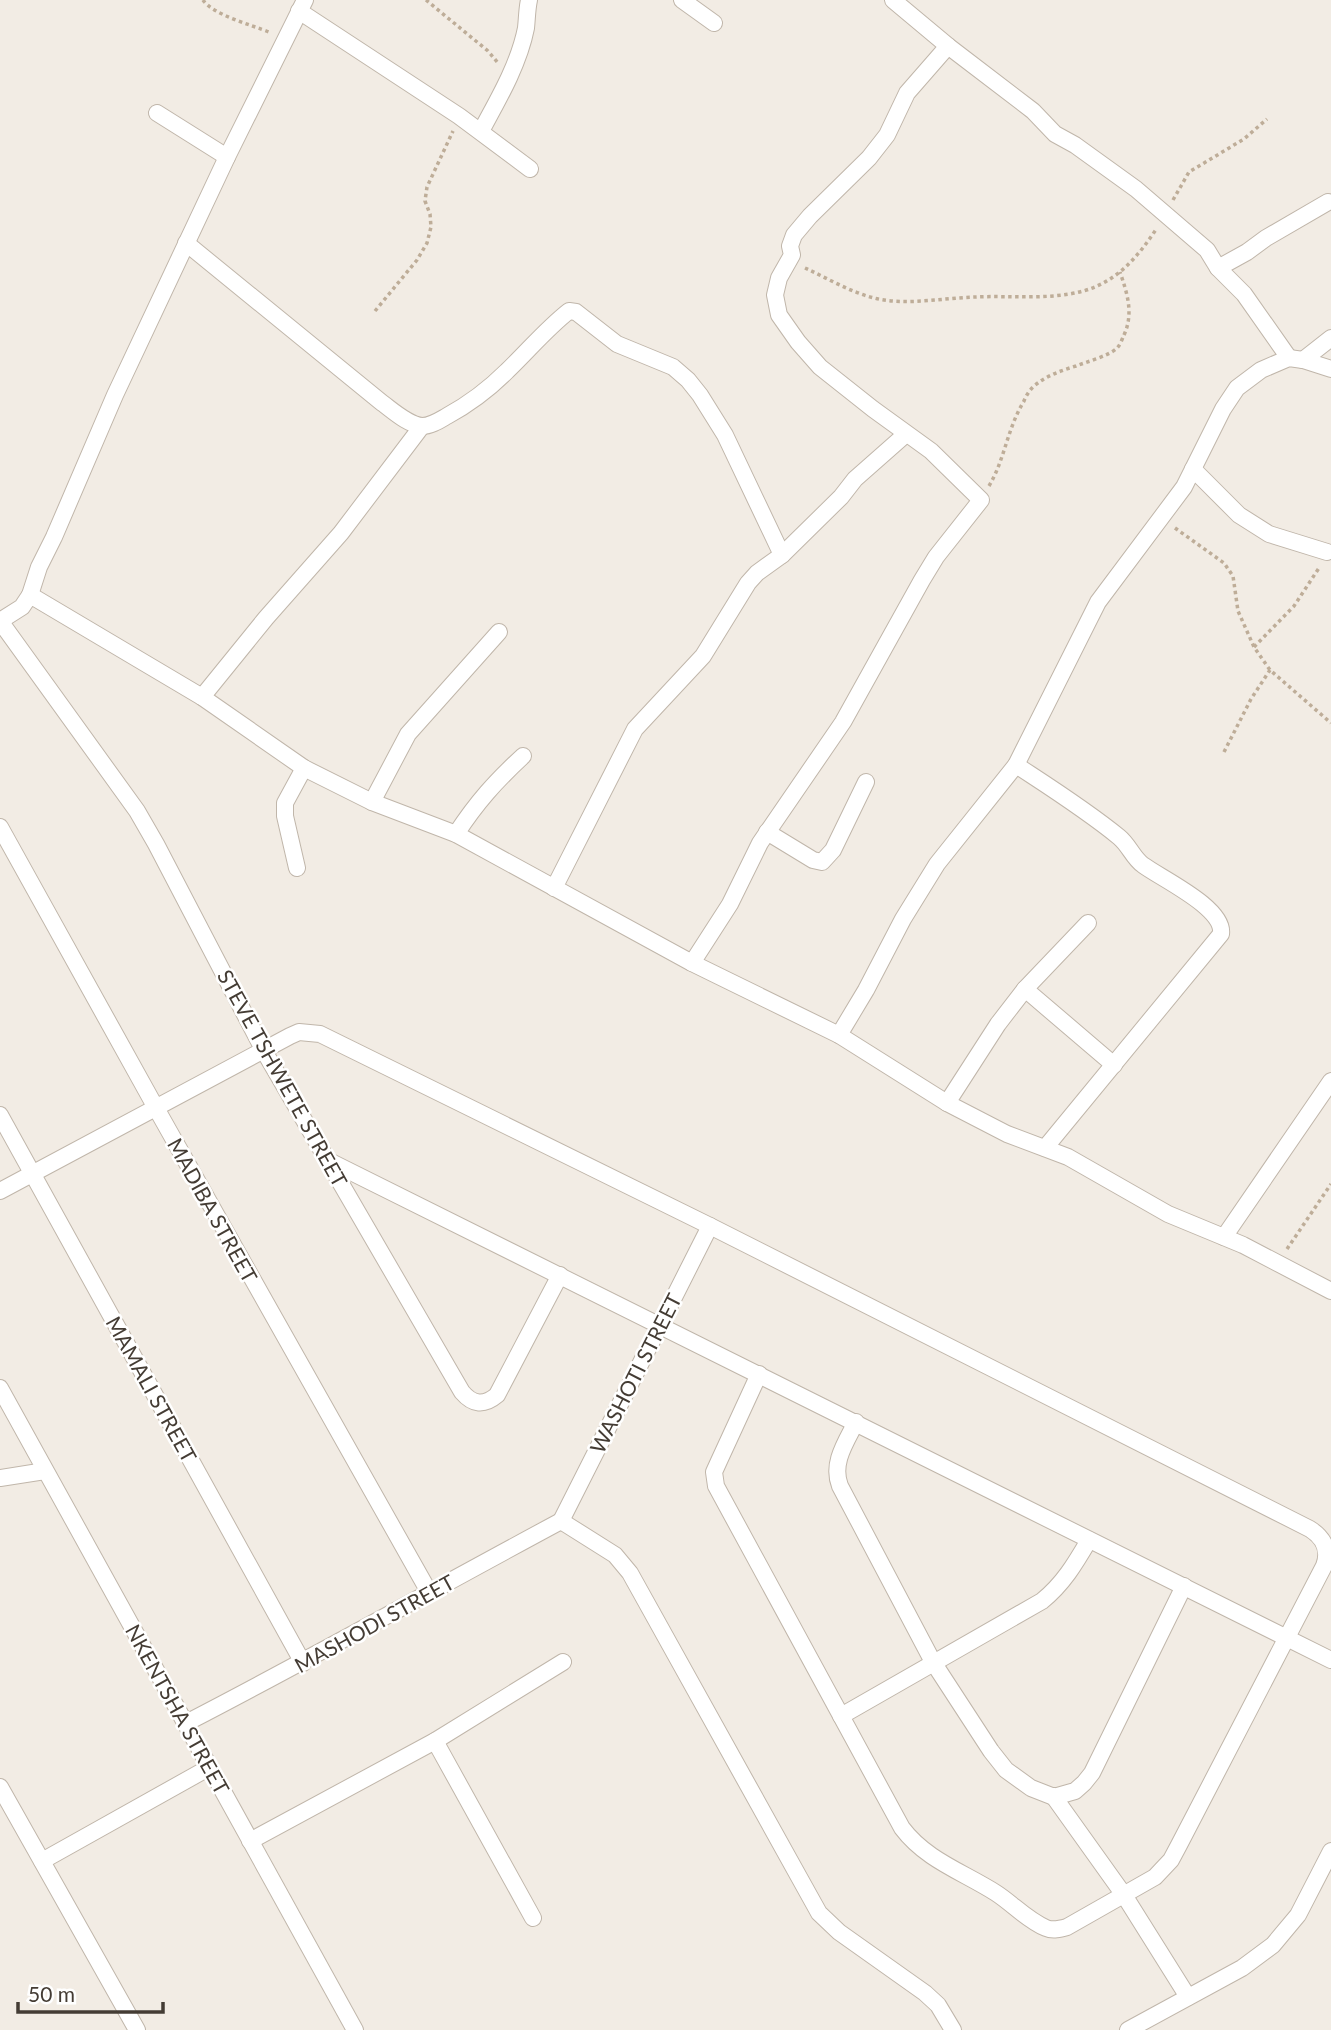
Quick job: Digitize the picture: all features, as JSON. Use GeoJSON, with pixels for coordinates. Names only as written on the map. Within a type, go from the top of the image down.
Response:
{"type":"FeatureCollection","features":[{"type":"Feature","properties":{"kind":"street"},"geometry":{"type":"LineString","coordinates":[[481,131],[521,47],[529,0]]}},
{"type":"Feature","properties":{"kind":"street"},"geometry":{"type":"LineString","coordinates":[[682,0],[714,23]]}},
{"type":"Feature","properties":{"kind":"street"},"geometry":{"type":"LineString","coordinates":[[893,0],[1033,111],[1055,134],[1126,182],[1207,250],[1218,268],[1244,293],[1296,359],[1331,369]]}},
{"type":"Feature","properties":{"kind":"street"},"geometry":{"type":"LineString","coordinates":[[0,621],[22,607],[30,595],[39,566],[115,395],[227,157],[302,6],[481,131],[530,169]]}},
{"type":"Feature","properties":{"kind":"street"},"geometry":{"type":"LineString","coordinates":[[692,963],[730,904],[767,832],[843,722],[936,557],[981,500],[931,451],[820,367],[798,342],[775,305],[776,287],[792,255],[790,246],[794,236],[875,150],[887,135],[907,93],[948,46]]}},
{"type":"Feature","properties":{"kind":"street"},"geometry":{"type":"LineString","coordinates":[[157,113],[227,157]]}},
{"type":"Feature","properties":{"kind":"street"},"geometry":{"type":"LineString","coordinates":[[1218,268],[1328,202]]}},
{"type":"Feature","properties":{"kind":"street"},"geometry":{"type":"LineString","coordinates":[[186,243],[381,402],[410,422],[422,426],[435,423],[457,411],[486,390],[508,371],[550,326],[569,311],[576,312],[617,344],[673,367],[688,380],[715,416],[782,555]]}},
{"type":"Feature","properties":{"kind":"street"},"geometry":{"type":"LineString","coordinates":[[839,1035],[903,919],[937,864],[1016,765],[1098,602],[1184,487],[1223,409],[1237,388],[1261,370],[1296,359],[1331,338]]}},
{"type":"Feature","properties":{"kind":"street"},"geometry":{"type":"LineString","coordinates":[[202,697],[266,618],[341,533],[422,426]]}},
{"type":"Feature","properties":{"kind":"street"},"geometry":{"type":"LineString","coordinates":[[554,888],[635,729],[703,656],[748,583],[782,555],[841,497],[855,479],[906,434]]}},
{"type":"Feature","properties":{"kind":"street"},"geometry":{"type":"LineString","coordinates":[[1193,469],[1239,515],[1269,534],[1327,552]]}},
{"type":"Feature","properties":{"kind":"street"},"geometry":{"type":"LineString","coordinates":[[30,595],[202,697],[304,768],[372,802],[456,834],[692,963],[839,1035],[947,1103],[1007,1134],[1068,1157],[1168,1214],[1224,1237],[1331,1291]]}},
{"type":"Feature","properties":{"kind":"street","name":"STEVE TSHWETE STREET"},"geometry":{"type":"LineString","coordinates":[[0,621],[137,811],[264,1051],[462,1392],[472,1401],[483,1404],[497,1395],[560,1275]]}},
{"type":"Feature","properties":{"kind":"street"},"geometry":{"type":"LineString","coordinates":[[372,802],[408,734],[499,632]]}},
{"type":"Feature","properties":{"kind":"street"},"geometry":{"type":"LineString","coordinates":[[456,834],[492,785],[523,756]]}},
{"type":"Feature","properties":{"kind":"street"},"geometry":{"type":"LineString","coordinates":[[1016,765],[1093,815],[1123,840],[1140,863],[1194,898],[1221,922],[1222,934],[1045,1149]]}},
{"type":"Feature","properties":{"kind":"street"},"geometry":{"type":"LineString","coordinates":[[297,869],[285,816],[285,803],[304,768]]}},
{"type":"Feature","properties":{"kind":"street"},"geometry":{"type":"LineString","coordinates":[[767,832],[813,860],[822,862],[833,849],[866,782]]}},
{"type":"Feature","properties":{"kind":"street","name":"MADIBA STREET"},"geometry":{"type":"LineString","coordinates":[[0,827],[429,1592]]}},
{"type":"Feature","properties":{"kind":"street"},"geometry":{"type":"LineString","coordinates":[[947,1103],[998,1024],[1025,989],[1088,923]]}},
{"type":"Feature","properties":{"kind":"street"},"geometry":{"type":"LineString","coordinates":[[1025,989],[1114,1065]]}},
{"type":"Feature","properties":{"kind":"street"},"geometry":{"type":"LineString","coordinates":[[0,1191],[299,1032],[320,1034],[710,1226],[1315,1532],[1326,1547],[1327,1558],[1171,1860],[1155,1877],[1067,1927],[1053,1930],[1040,1924],[995,1892],[926,1853],[909,1838],[716,1486],[714,1472],[759,1374]]}},
{"type":"Feature","properties":{"kind":"street"},"geometry":{"type":"LineString","coordinates":[[1224,1237],[1331,1081]]}},
{"type":"Feature","properties":{"kind":"street","name":"MAMALI STREET"},"geometry":{"type":"LineString","coordinates":[[0,1115],[303,1663]]}},
{"type":"Feature","properties":{"kind":"street"},"geometry":{"type":"LineString","coordinates":[[329,1161],[1331,1660]]}},
{"type":"Feature","properties":{"kind":"street","name":"WASHOTI STREET"},"geometry":{"type":"LineString","coordinates":[[561,1521],[710,1226]]}},
{"type":"Feature","properties":{"kind":"street","name":"NKENTSHA STREET"},"geometry":{"type":"LineString","coordinates":[[0,1388],[355,2030]]}},
{"type":"Feature","properties":{"kind":"street"},"geometry":{"type":"LineString","coordinates":[[856,1422],[839,1457],[838,1479],[933,1662],[1006,1770],[1031,1788],[1054,1797],[1124,1895],[1188,1997]]}},
{"type":"Feature","properties":{"kind":"street"},"geometry":{"type":"LineString","coordinates":[[0,1478],[45,1471]]}},
{"type":"Feature","properties":{"kind":"street"},"geometry":{"type":"LineString","coordinates":[[561,1521],[615,1555],[630,1573],[819,1913],[839,1932],[925,1993],[938,2005],[953,2030]]}},
{"type":"Feature","properties":{"kind":"street","name":"MASHODI STREET"},"geometry":{"type":"LineString","coordinates":[[186,1723],[303,1663],[561,1521]]}},
{"type":"Feature","properties":{"kind":"street"},"geometry":{"type":"LineString","coordinates":[[841,1716],[1048,1595],[1066,1578],[1089,1540]]}},
{"type":"Feature","properties":{"kind":"street"},"geometry":{"type":"LineString","coordinates":[[1054,1797],[1075,1791],[1092,1773],[1184,1586]]}},
{"type":"Feature","properties":{"kind":"street"},"geometry":{"type":"LineString","coordinates":[[250,1841],[435,1741],[563,1662]]}},
{"type":"Feature","properties":{"kind":"street"},"geometry":{"type":"LineString","coordinates":[[435,1741],[533,1918]]}},
{"type":"Feature","properties":{"kind":"street"},"geometry":{"type":"LineString","coordinates":[[41,1861],[210,1767]]}},
{"type":"Feature","properties":{"kind":"street"},"geometry":{"type":"LineString","coordinates":[[0,1787],[136,2030]]}},
{"type":"Feature","properties":{"kind":"street"},"geometry":{"type":"LineString","coordinates":[[1128,2030],[1242,1968],[1273,1945],[1298,1915],[1331,1851]]}},
{"type":"Feature","properties":{"kind":"path"},"geometry":{"type":"LineString","coordinates":[[203,0],[214,10],[286,38]]}},
{"type":"Feature","properties":{"kind":"path"},"geometry":{"type":"LineString","coordinates":[[426,0],[488,51],[507,80]]}},
{"type":"Feature","properties":{"kind":"path"},"geometry":{"type":"LineString","coordinates":[[375,311],[417,260],[427,243],[431,227],[425,201],[427,187],[459,116]]}},
{"type":"Feature","properties":{"kind":"path"},"geometry":{"type":"LineString","coordinates":[[792,255],[805,268],[875,298],[909,301],[1066,295],[1096,286],[1120,272],[1140,254],[1189,172],[1244,139],[1267,119]]}},
{"type":"Feature","properties":{"kind":"path"},"geometry":{"type":"LineString","coordinates":[[981,500],[994,478],[1017,412],[1031,388],[1052,374],[1116,349],[1121,343],[1130,312],[1120,272]]}},
{"type":"Feature","properties":{"kind":"path"},"geometry":{"type":"LineString","coordinates":[[1162,519],[1224,563],[1233,576],[1238,611],[1254,647],[1270,670],[1331,723]]}},
{"type":"Feature","properties":{"kind":"path"},"geometry":{"type":"LineString","coordinates":[[1254,647],[1294,606],[1327,552]]}},
{"type":"Feature","properties":{"kind":"path"},"geometry":{"type":"LineString","coordinates":[[1224,752],[1251,699],[1270,670]]}},
{"type":"Feature","properties":{"kind":"path"},"geometry":{"type":"LineString","coordinates":[[1278,1263],[1331,1184]]}}]}
